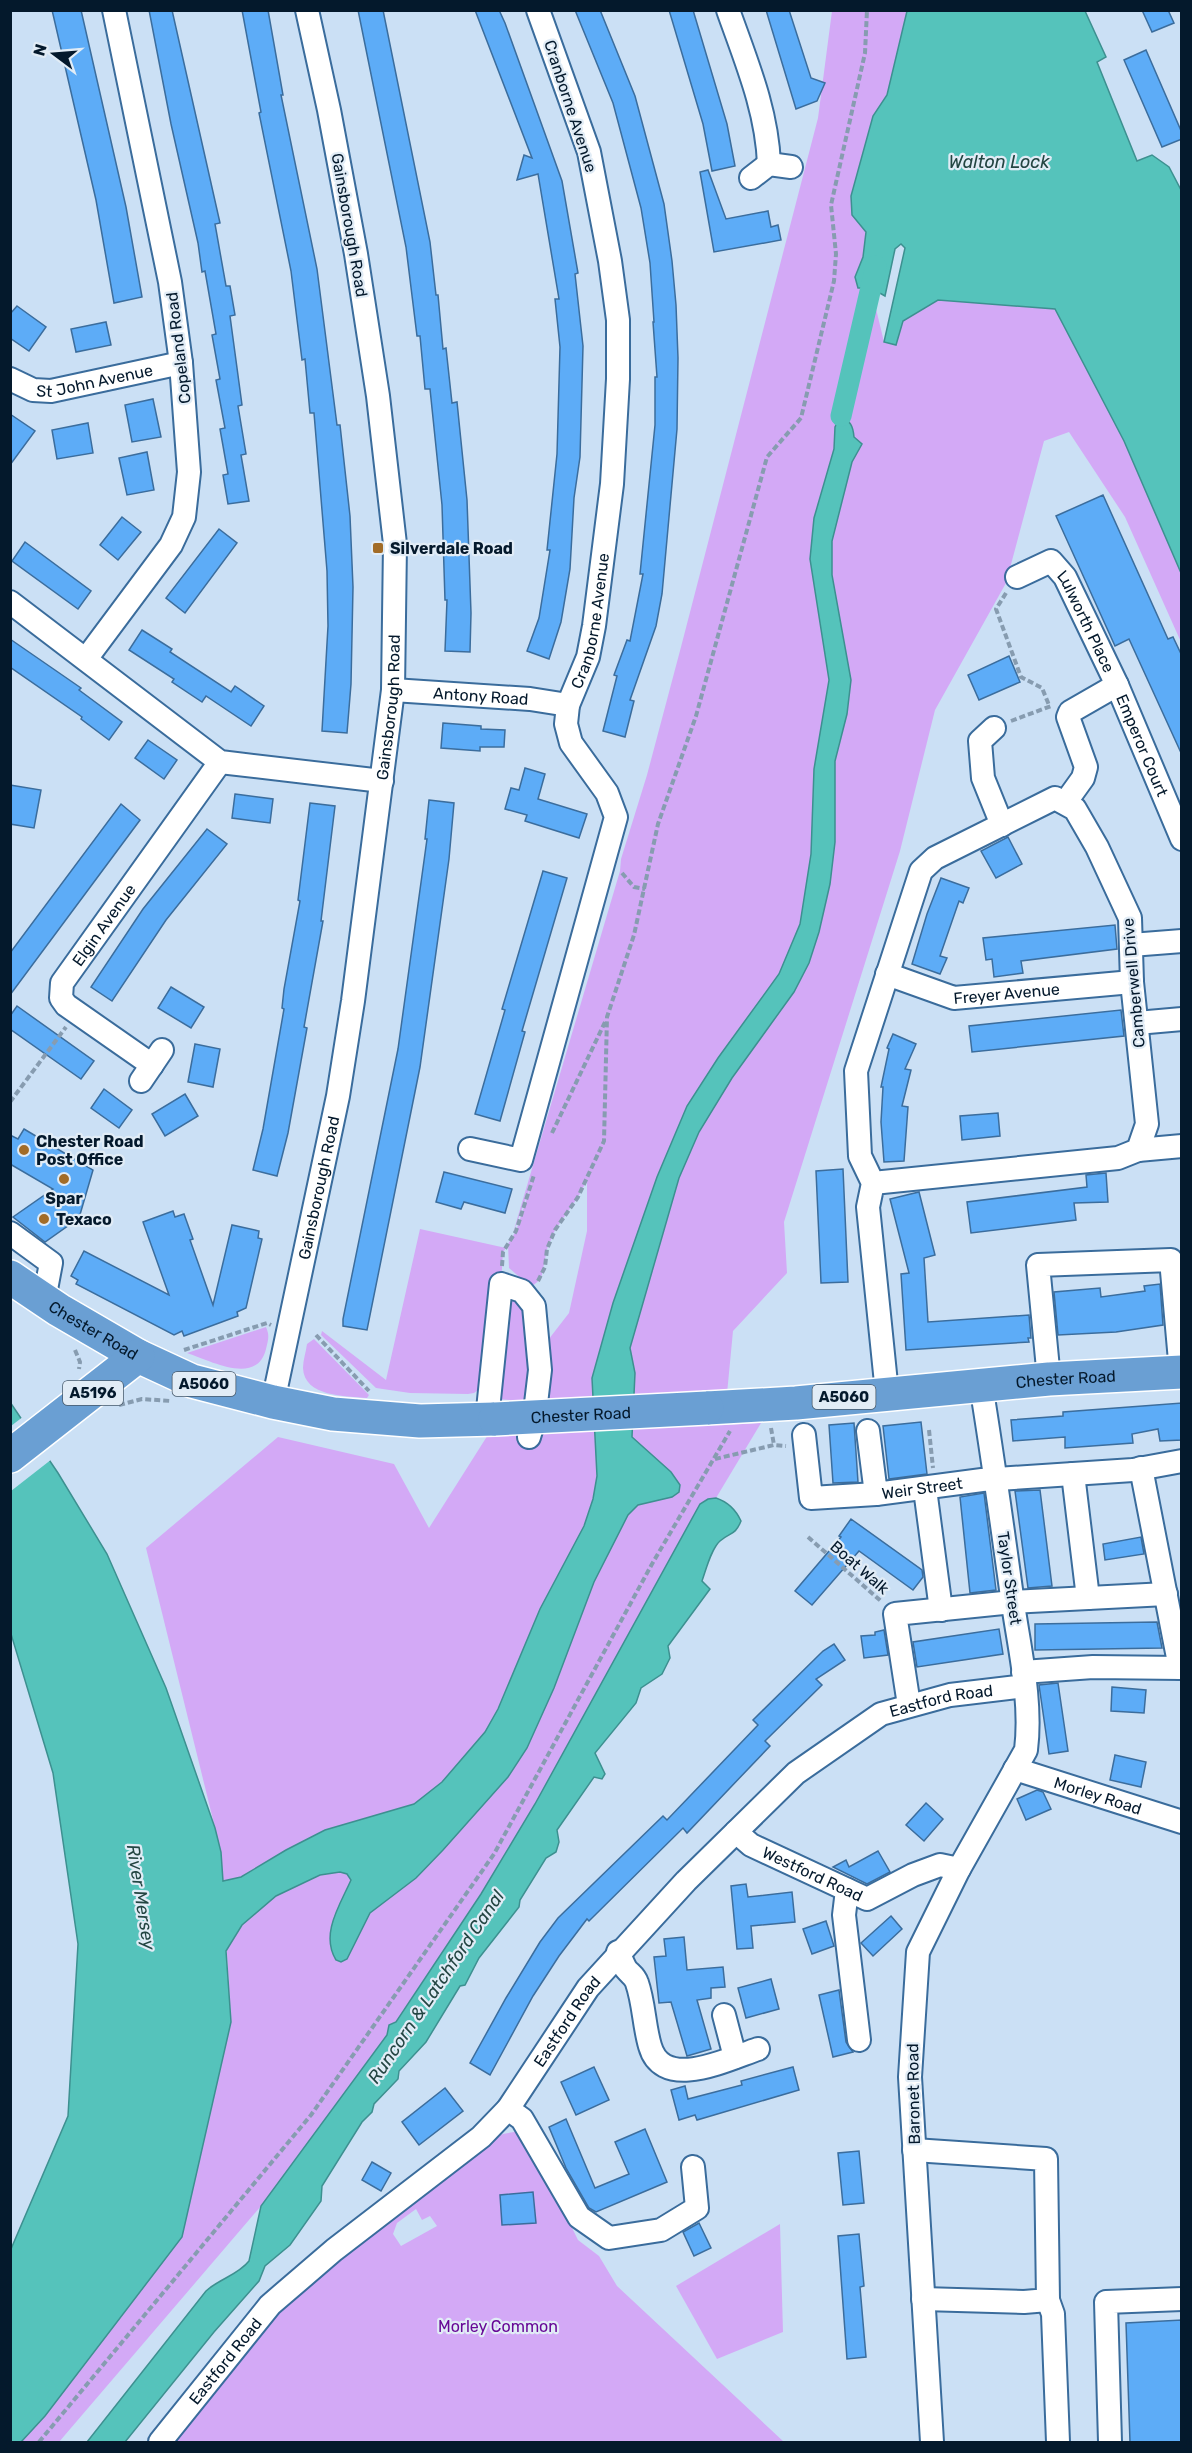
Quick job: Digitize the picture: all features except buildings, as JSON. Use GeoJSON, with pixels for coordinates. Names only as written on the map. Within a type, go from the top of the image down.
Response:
{"type":"FeatureCollection","features":[{"type":"Feature","properties":{"kind":"highway","name":"Chester Road"},"geometry":{"type":"LineString","coordinates":[[10,1277],[138,1356],[192,1381],[324,1413],[399,1420],[720,1416],[796,1403],[887,1392],[1049,1379],[1181,1372]]}},
{"type":"Feature","properties":{"kind":"highway","name":"A5196"},"geometry":{"type":"LineString","coordinates":[[10,1456],[138,1356]]}},
{"type":"Feature","properties":{"kind":"street","name":"Copeland Road"},"geometry":{"type":"LineString","coordinates":[[86,659],[171,545],[184,517],[189,472],[182,363],[170,282],[114,10]]}},
{"type":"Feature","properties":{"kind":"street","name":"Gainsborough Road"},"geometry":{"type":"LineString","coordinates":[[273,1402],[338,1096],[353,1001],[393,690],[395,544],[378,396],[356,254],[329,110],[307,10]]}},
{"type":"Feature","properties":{"kind":"street","name":"Cranborne Avenue"},"geometry":{"type":"LineString","coordinates":[[470,1149],[521,1160],[616,817],[611,800],[571,742],[566,724],[568,705],[588,657],[594,626],[612,484],[618,379],[618,320],[608,250],[589,152],[538,10]]}},
{"type":"Feature","properties":{"kind":"street"},"geometry":{"type":"LineString","coordinates":[[728,10],[759,99],[768,139],[760,171],[791,167]]}},
{"type":"Feature","properties":{"kind":"street","name":"St John Avenue"},"geometry":{"type":"LineString","coordinates":[[10,379],[33,390],[51,392],[182,363]]}},
{"type":"Feature","properties":{"kind":"street","name":"Lulworth Place"},"geometry":{"type":"LineString","coordinates":[[1017,577],[1051,561],[1065,576],[1117,685]]}},
{"type":"Feature","properties":{"kind":"street"},"geometry":{"type":"LineString","coordinates":[[10,602],[220,762],[382,781]]}},
{"type":"Feature","properties":{"kind":"street"},"geometry":{"type":"LineString","coordinates":[[887,1392],[868,1207],[873,1183],[860,1156],[856,1071],[887,974],[921,871],[935,858],[1055,798],[1065,803],[1083,778],[1086,767],[1068,717],[1059,708],[1117,685]]}},
{"type":"Feature","properties":{"kind":"street","name":"Emperor Court"},"geometry":{"type":"LineString","coordinates":[[1117,685],[1182,839]]}},
{"type":"Feature","properties":{"kind":"street","name":"Antony Road"},"geometry":{"type":"LineString","coordinates":[[393,690],[530,699],[568,705]]}},
{"type":"Feature","properties":{"kind":"street"},"geometry":{"type":"LineString","coordinates":[[994,728],[980,741],[983,778],[1002,825]]}},
{"type":"Feature","properties":{"kind":"street","name":"Elgin Avenue"},"geometry":{"type":"LineString","coordinates":[[152,1065],[66,1005],[61,998],[62,983],[220,762]]}},
{"type":"Feature","properties":{"kind":"street","name":"Camberwell Drive"},"geometry":{"type":"LineString","coordinates":[[1065,803],[1075,809],[1097,848],[1130,918],[1132,982],[1147,1124],[1138,1149]]}},
{"type":"Feature","properties":{"kind":"street"},"geometry":{"type":"LineString","coordinates":[[1131,945],[1182,941]]}},
{"type":"Feature","properties":{"kind":"street","name":"Freyer Avenue"},"geometry":{"type":"LineString","coordinates":[[887,974],[954,998],[1132,982]]}},
{"type":"Feature","properties":{"kind":"street"},"geometry":{"type":"LineString","coordinates":[[1137,1023],[1182,1018]]}},
{"type":"Feature","properties":{"kind":"street"},"geometry":{"type":"LineString","coordinates":[[873,1183],[1118,1158],[1138,1149],[1182,1146]]}},
{"type":"Feature","properties":{"kind":"street"},"geometry":{"type":"LineString","coordinates":[[10,1233],[51,1263],[44,1300]]}},
{"type":"Feature","properties":{"kind":"street"},"geometry":{"type":"LineString","coordinates":[[1049,1379],[1038,1265],[1171,1260],[1181,1372]]}},
{"type":"Feature","properties":{"kind":"street"},"geometry":{"type":"LineString","coordinates":[[491,1419],[511,1288],[534,1306],[540,1370],[534,1419],[529,1437]]}},
{"type":"Feature","properties":{"kind":"street","name":"Taylor Street"},"geometry":{"type":"LineString","coordinates":[[981,1385],[997,1479],[1024,1679],[1028,1728],[1026,1750],[1015,1769]]}},
{"type":"Feature","properties":{"kind":"street","name":"Weir Street"},"geometry":{"type":"LineString","coordinates":[[868,1431],[876,1494],[997,1479],[1141,1468],[1182,1461]]}},
{"type":"Feature","properties":{"kind":"street"},"geometry":{"type":"LineString","coordinates":[[805,1443],[811,1498],[876,1494]]}},
{"type":"Feature","properties":{"kind":"street"},"geometry":{"type":"LineString","coordinates":[[1141,1468],[1181,1668]]}},
{"type":"Feature","properties":{"kind":"street"},"geometry":{"type":"LineString","coordinates":[[1073,1474],[1088,1598]]}},
{"type":"Feature","properties":{"kind":"street"},"geometry":{"type":"LineString","coordinates":[[930,1488],[941,1610]]}},
{"type":"Feature","properties":{"kind":"street"},"geometry":{"type":"LineString","coordinates":[[909,1705],[895,1614],[1013,1602],[1166,1594]]}},
{"type":"Feature","properties":{"kind":"street","name":"Eastford Road"},"geometry":{"type":"LineString","coordinates":[[160,2442],[270,2306],[334,2250],[481,2137],[508,2109],[588,1988],[618,1952],[796,1773],[880,1714],[909,1705],[1024,1679],[1093,1668],[1181,1668]]}},
{"type":"Feature","properties":{"kind":"street","name":"Morley Road"},"geometry":{"type":"LineString","coordinates":[[1015,1769],[1182,1822]]}},
{"type":"Feature","properties":{"kind":"street","name":"Baronet Road"},"geometry":{"type":"LineString","coordinates":[[932,2442],[910,2077],[918,1952],[959,1869],[1015,1769]]}},
{"type":"Feature","properties":{"kind":"street","name":"Westford Road"},"geometry":{"type":"LineString","coordinates":[[736,1832],[751,1845],[867,1899],[912,1875],[940,1865],[959,1869]]}},
{"type":"Feature","properties":{"kind":"street"},"geometry":{"type":"LineString","coordinates":[[847,1890],[844,1915],[859,2040]]}},
{"type":"Feature","properties":{"kind":"street"},"geometry":{"type":"LineString","coordinates":[[618,1952],[627,1970],[637,1981],[651,2049],[659,2064],[676,2072],[695,2069],[759,2049]]}},
{"type":"Feature","properties":{"kind":"street"},"geometry":{"type":"LineString","coordinates":[[724,2015],[735,2057]]}},
{"type":"Feature","properties":{"kind":"street"},"geometry":{"type":"LineString","coordinates":[[508,2109],[522,2120],[579,2217],[609,2238],[661,2230],[697,2208],[693,2167]]}},
{"type":"Feature","properties":{"kind":"street"},"geometry":{"type":"LineString","coordinates":[[914,2150],[1046,2159],[1048,2300],[1053,2314],[1058,2442]]}},
{"type":"Feature","properties":{"kind":"street"},"geometry":{"type":"LineString","coordinates":[[923,2299],[1024,2302],[1048,2300]]}},
{"type":"Feature","properties":{"kind":"street"},"geometry":{"type":"LineString","coordinates":[[1110,2442],[1106,2302],[1182,2299]]}},
{"type":"Feature","properties":{"kind":"path"},"geometry":{"type":"LineString","coordinates":[[551,1133],[607,1017],[634,935],[658,824],[696,716],[767,457],[801,418],[834,280],[836,254],[831,205],[865,53],[867,10]]}},
{"type":"Feature","properties":{"kind":"path"},"geometry":{"type":"LineString","coordinates":[[994,728],[1059,708],[1042,688],[1021,677],[996,609],[1017,577]]}},
{"type":"Feature","properties":{"kind":"path"},"geometry":{"type":"LineString","coordinates":[[620,871],[627,882],[645,889]]}},
{"type":"Feature","properties":{"kind":"path"},"geometry":{"type":"LineString","coordinates":[[10,1102],[77,1012]]}},
{"type":"Feature","properties":{"kind":"path"},"geometry":{"type":"LineString","coordinates":[[537,1165],[516,1231],[503,1252],[511,1288],[541,1279],[547,1249],[555,1230],[578,1197],[604,1141],[607,1017]]}},
{"type":"Feature","properties":{"kind":"path"},"geometry":{"type":"LineString","coordinates":[[178,1352],[267,1323],[289,1330]]}},
{"type":"Feature","properties":{"kind":"path"},"geometry":{"type":"LineString","coordinates":[[316,1335],[373,1395]]}},
{"type":"Feature","properties":{"kind":"path"},"geometry":{"type":"LineString","coordinates":[[114,1407],[142,1399],[178,1402]]}},
{"type":"Feature","properties":{"kind":"path"},"geometry":{"type":"LineString","coordinates":[[39,2442],[311,2115],[494,1854],[652,1564],[714,1459],[720,1416]]}},
{"type":"Feature","properties":{"kind":"path"},"geometry":{"type":"LineString","coordinates":[[770,1421],[774,1445]]}},
{"type":"Feature","properties":{"kind":"path"},"geometry":{"type":"LineString","coordinates":[[929,1430],[930,1488]]}},
{"type":"Feature","properties":{"kind":"path"},"geometry":{"type":"LineString","coordinates":[[714,1459],[774,1445],[788,1446],[805,1443]]}},
{"type":"Feature","properties":{"kind":"path","name":"Boat Walk"},"geometry":{"type":"LineString","coordinates":[[808,1538],[895,1614]]}},
{"type":"Feature","properties":{"kind":"green space"},"geometry":{"type":"Polygon","coordinates":[[[832,11],[907,11],[887,95],[873,116],[852,215],[866,231],[863,257],[855,277],[871,288],[884,342],[896,345],[903,321],[938,300],[1055,309],[1124,441],[1181,573],[1181,642],[1125,517],[1069,432],[1044,441],[1006,583],[935,710],[900,851],[784,1222],[787,1273],[733,1331],[724,1425],[761,1423],[716,1498],[708,1499],[535,1804],[481,1894],[396,2022],[389,2025],[387,2035],[261,2206],[59,2442],[21,2442],[45,2416],[231,2022],[221,1852],[146,1548],[278,1437],[394,1464],[429,1528],[510,1400],[496,1399],[508,1309],[513,1296],[521,1295],[545,1344],[569,1313],[587,1231],[587,1180],[555,1230],[547,1249],[541,1279],[531,1287],[509,1268],[508,1244],[516,1231],[534,1177],[513,1233],[620,871],[621,859],[647,775],[681,647],[818,118],[832,11]]]}},
{"type":"Feature","properties":{"kind":"green space"},"geometry":{"type":"Polygon","coordinates":[[[420,1229],[506,1248],[503,1252],[501,1284],[483,1386],[474,1393],[410,1393],[376,1388],[321,1335],[322,1331],[386,1380],[420,1229]]]}},
{"type":"Feature","properties":{"kind":"green space"},"geometry":{"type":"Polygon","coordinates":[[[266,1327],[268,1340],[266,1349],[261,1360],[253,1366],[243,1369],[232,1368],[187,1353],[266,1327]]]}},
{"type":"Feature","properties":{"kind":"green space"},"geometry":{"type":"Polygon","coordinates":[[[314,1339],[369,1395],[367,1398],[328,1393],[310,1385],[305,1378],[303,1365],[307,1344],[314,1339]]]}},
{"type":"Feature","properties":{"kind":"green space","name":"Morley Common"},"geometry":{"type":"Polygon","coordinates":[[[520,2131],[528,2139],[578,2240],[599,2256],[617,2286],[784,2442],[160,2442],[270,2305],[486,2142],[503,2134],[520,2131]],[[416,2209],[397,2223],[393,2234],[401,2246],[437,2226],[430,2216],[422,2220],[416,2209]]]}},
{"type":"Feature","properties":{"kind":"green space"},"geometry":{"type":"Polygon","coordinates":[[[780,2224],[783,2332],[717,2359],[676,2286],[780,2224]]]}},
{"type":"Feature","properties":{"kind":"water","name":"Walton Lock"},"geometry":{"type":"Polygon","coordinates":[[[907,11],[1085,11],[1106,57],[1097,62],[1137,161],[1152,155],[1169,167],[1181,190],[1181,573],[1124,441],[1055,309],[938,300],[903,321],[896,345],[884,342],[905,248],[901,244],[895,249],[885,296],[871,288],[858,288],[855,277],[863,257],[866,232],[852,215],[851,196],[873,116],[887,95],[907,11]]]}},
{"type":"Feature","properties":{"kind":"water","name":"River Mersey"},"geometry":{"type":"Polygon","coordinates":[[[840,417],[849,422],[854,437],[862,444],[852,462],[832,541],[832,575],[851,680],[847,714],[835,761],[835,842],[830,884],[809,963],[794,992],[732,1078],[699,1132],[679,1178],[630,1348],[635,1373],[632,1437],[671,1472],[680,1485],[679,1492],[672,1497],[638,1505],[628,1515],[594,1582],[554,1688],[527,1748],[508,1777],[443,1850],[416,1878],[370,1913],[347,1959],[341,1962],[336,1960],[330,1940],[333,1920],[351,1880],[347,1874],[340,1872],[320,1875],[276,1896],[242,1925],[226,1951],[231,2022],[182,2237],[45,2416],[21,2442],[11,2442],[11,2249],[68,2116],[78,1944],[53,1773],[11,1634],[10,1402],[58,1473],[107,1554],[166,1688],[215,1828],[221,1852],[223,1881],[241,1877],[325,1830],[414,1804],[442,1782],[485,1732],[498,1709],[540,1609],[584,1526],[593,1499],[597,1476],[592,1378],[613,1303],[657,1177],[687,1106],[718,1058],[779,974],[800,924],[811,854],[814,769],[829,680],[810,559],[814,518],[834,449],[835,427],[840,417]]]}},
{"type":"Feature","properties":{"kind":"water","name":"Runcorn & Latchford Canal"},"geometry":{"type":"Polygon","coordinates":[[[716,1498],[737,1513],[741,1521],[739,1526],[720,1541],[714,1549],[702,1581],[710,1589],[668,1646],[670,1658],[662,1674],[641,1688],[636,1703],[595,1753],[605,1774],[602,1779],[594,1777],[557,1830],[559,1842],[556,1852],[546,1858],[520,1900],[519,1907],[479,1958],[465,1985],[460,1986],[426,2042],[399,2071],[398,2079],[374,2104],[372,2112],[362,2122],[322,2186],[321,2201],[290,2245],[265,2266],[259,2281],[214,2332],[125,2442],[87,2442],[206,2291],[245,2266],[249,2261],[261,2206],[387,2035],[389,2025],[396,2022],[481,1894],[535,1804],[700,1504],[708,1499],[716,1498]]]}},
{"type":"Feature","properties":{"kind":"pier"},"geometry":{"type":"Polygon","coordinates":[[[24,1416],[52,1459],[11,1491],[11,1426],[24,1416]]]}},
{"type":"Feature","properties":{"kind":"waterway","name":"Walton Lock"},"geometry":{"type":"LineString","coordinates":[[841,416],[876,266]]}},
{"type":"Feature","properties":{"kind":"place","name":"Silverdale Road"},"geometry":{"type":"Point","coordinates":[378,548]}},
{"type":"Feature","properties":{"kind":"place","name":"Chester Road Post Office"},"geometry":{"type":"Point","coordinates":[24,1150]}},
{"type":"Feature","properties":{"kind":"place","name":"Spar"},"geometry":{"type":"Point","coordinates":[64,1179]}},
{"type":"Feature","properties":{"kind":"place","name":"Texaco"},"geometry":{"type":"Point","coordinates":[44,1219]}}]}
